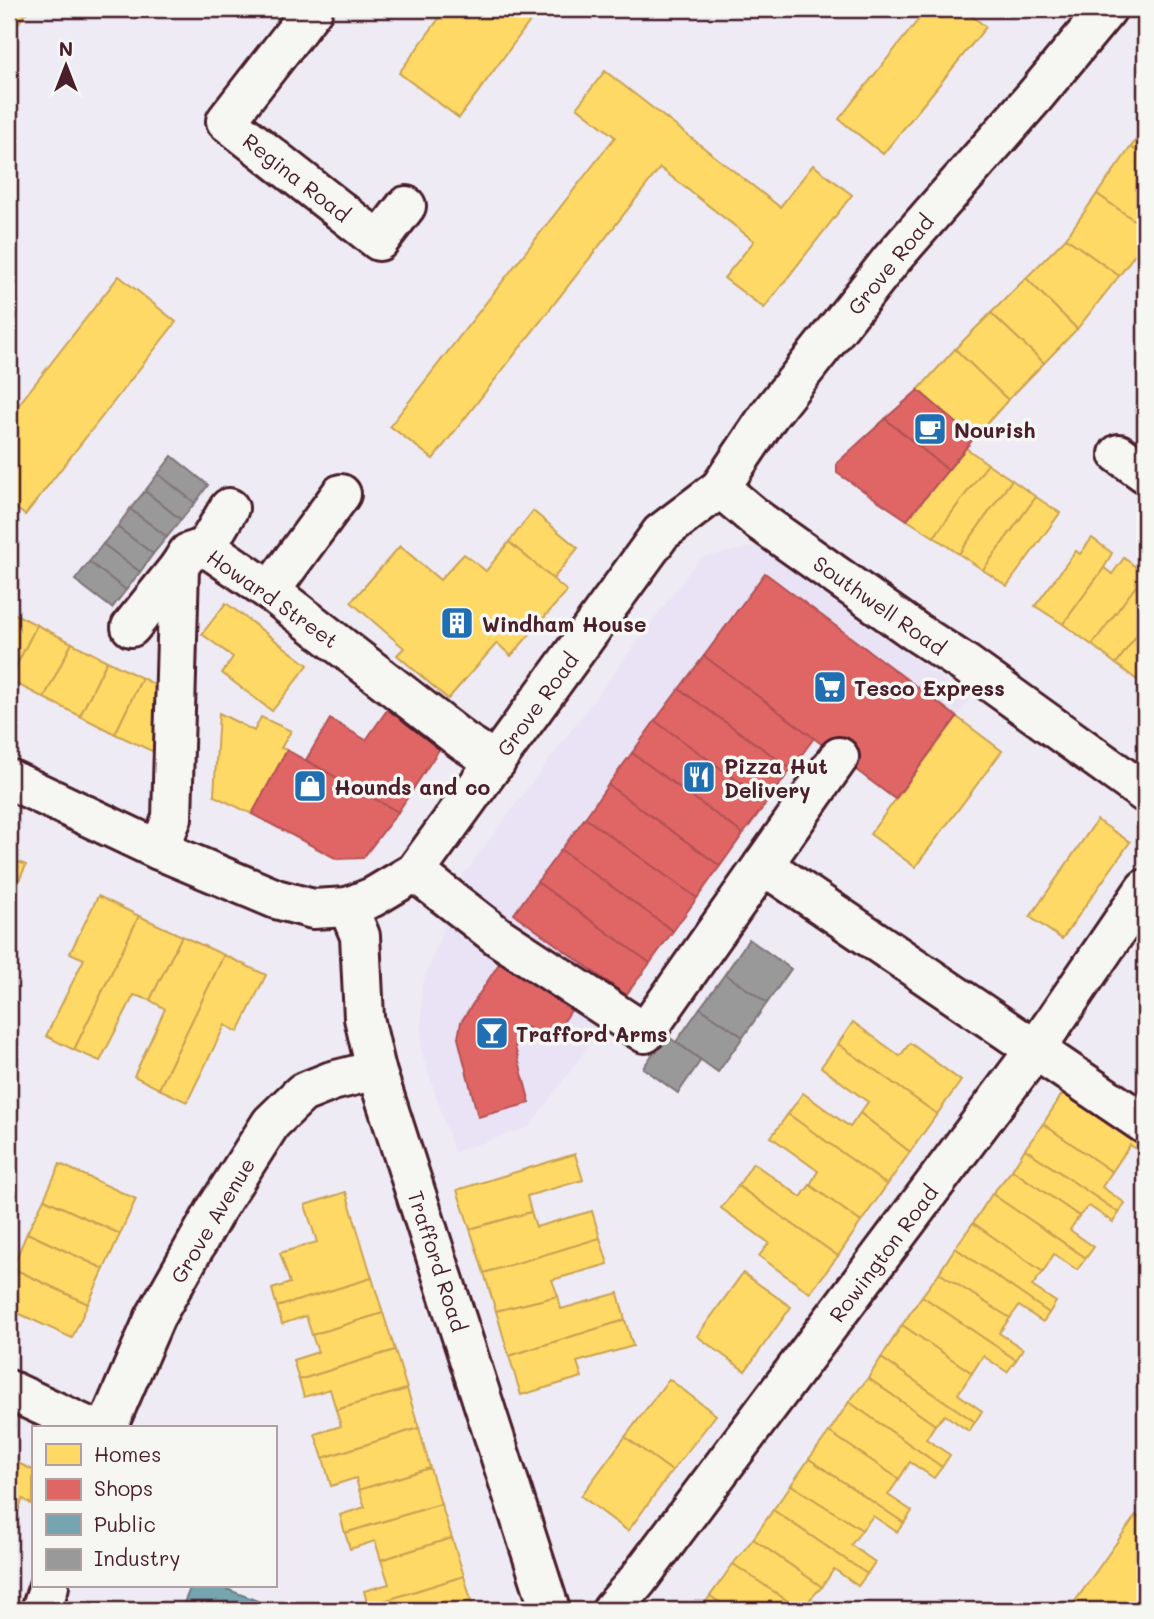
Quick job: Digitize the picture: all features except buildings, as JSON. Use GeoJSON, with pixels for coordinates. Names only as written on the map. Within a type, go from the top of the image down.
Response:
{"type":"FeatureCollection","features":[{"type":"Feature","properties":{"kind":"street","name":"Regina Road"},"geometry":{"type":"LineString","coordinates":[[313,9],[226,121],[379,241],[406,206]]}},
{"type":"Feature","properties":{"kind":"street","name":"Grove Road"},"geometry":{"type":"LineString","coordinates":[[9,779],[159,850],[276,899],[313,909],[348,907],[373,897],[415,872],[661,533],[720,488],[769,415],[891,260],[1035,96],[1107,9]]}},
{"type":"Feature","properties":{"kind":"street","name":"Southwell Road"},"geometry":{"type":"LineString","coordinates":[[720,488],[758,520],[1145,793]]}},
{"type":"Feature","properties":{"kind":"street"},"geometry":{"type":"LineString","coordinates":[[270,591],[341,495]]}},
{"type":"Feature","properties":{"kind":"street"},"geometry":{"type":"LineString","coordinates":[[131,627],[193,557],[229,508]]}},
{"type":"Feature","properties":{"kind":"street","name":"Howard Street"},"geometry":{"type":"LineString","coordinates":[[159,850],[172,818],[193,557],[270,591],[463,741],[496,762]]}},
{"type":"Feature","properties":{"kind":"street"},"geometry":{"type":"LineString","coordinates":[[415,872],[499,937],[645,1033],[839,757]]}},
{"type":"Feature","properties":{"kind":"street"},"geometry":{"type":"LineString","coordinates":[[762,865],[1145,1124]]}},
{"type":"Feature","properties":{"kind":"street","name":"Rowington Road"},"geometry":{"type":"LineString","coordinates":[[612,1610],[646,1570],[1035,1050],[1145,889]]}},
{"type":"Feature","properties":{"kind":"street","name":"Trafford Road"},"geometry":{"type":"LineString","coordinates":[[348,907],[360,936],[364,1018],[376,1070],[550,1610]]}},
{"type":"Feature","properties":{"kind":"street","name":"Grove Avenue"},"geometry":{"type":"LineString","coordinates":[[108,1426],[155,1317],[215,1211],[271,1123],[302,1093],[332,1081],[376,1070]]}},
{"type":"Feature","properties":{"kind":"street"},"geometry":{"type":"LineString","coordinates":[[9,1390],[87,1426]]}},
{"type":"Feature","properties":{"kind":"street"},"geometry":{"type":"LineString","coordinates":[[40,1610],[48,1588]]}},
{"type":"Feature","properties":{"kind":"shaded area"},"geometry":{"type":"Polygon","coordinates":[[[757,546],[970,699],[895,799],[814,738],[529,1127],[454,1152],[421,1049],[422,986],[464,874],[700,558],[757,546]]]}},
{"type":"Feature","properties":{"kind":"place","name":"Nourish"},"geometry":{"type":"Point","coordinates":[930,429]}},
{"type":"Feature","properties":{"kind":"place","name":"Windham House"},"geometry":{"type":"Point","coordinates":[457,623]}},
{"type":"Feature","properties":{"kind":"place","name":"Tesco Express"},"geometry":{"type":"Point","coordinates":[830,687]}},
{"type":"Feature","properties":{"kind":"place","name":"Pizza Hut Delivery"},"geometry":{"type":"Point","coordinates":[699,777]}},
{"type":"Feature","properties":{"kind":"place","name":"Hounds and co"},"geometry":{"type":"Point","coordinates":[310,786]}},
{"type":"Feature","properties":{"kind":"place","name":"Trafford Arms"},"geometry":{"type":"Point","coordinates":[492,1033]}}]}
